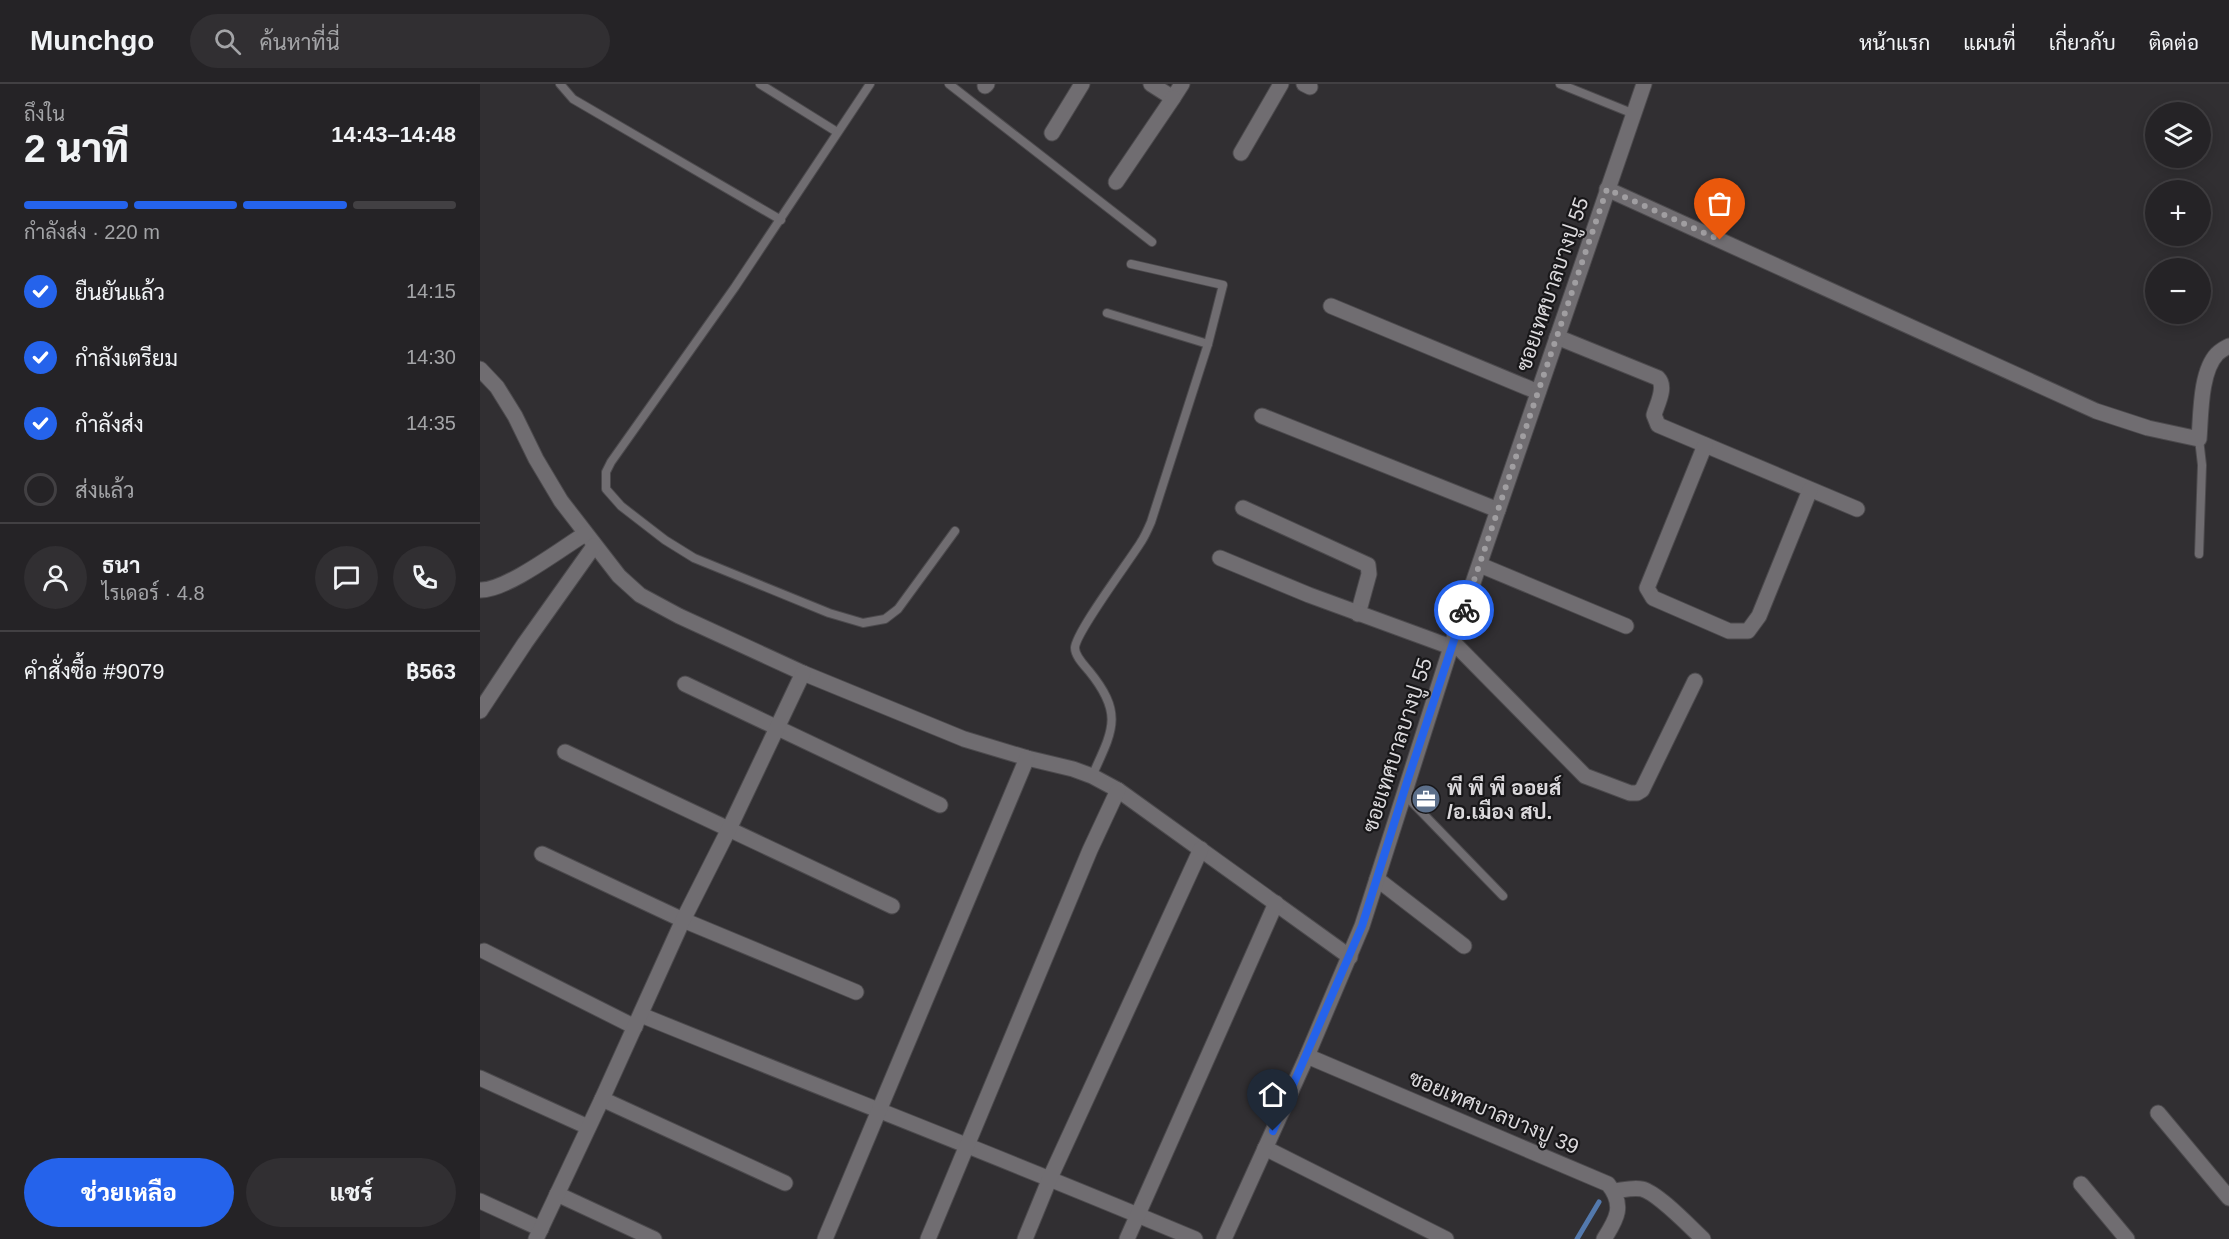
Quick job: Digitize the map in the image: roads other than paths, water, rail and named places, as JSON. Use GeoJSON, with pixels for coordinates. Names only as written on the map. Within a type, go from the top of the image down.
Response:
{"type":"FeatureCollection","features":[{"type":"Feature","properties":{"kind":"street"},"geometry":{"type":"LineString","coordinates":[[1052,133],[1082,84]]}},
{"type":"Feature","properties":{"kind":"street"},"geometry":{"type":"LineString","coordinates":[[1151,84],[1173,98]]}},
{"type":"Feature","properties":{"kind":"street"},"geometry":{"type":"LineString","coordinates":[[1116,182],[1182,84]]}},
{"type":"Feature","properties":{"kind":"street"},"geometry":{"type":"LineString","coordinates":[[1240,153],[1281,84]]}},
{"type":"Feature","properties":{"kind":"street","name":"ซอยเทศบาลบางปู 55"},"geometry":{"type":"LineString","coordinates":[[1224,1239],[1350,957],[1452,644],[1644,84]]}},
{"type":"Feature","properties":{"kind":"street"},"geometry":{"type":"LineString","coordinates":[[1607,189],[2096,411],[2148,428],[2199,438],[2208,369],[2217,354],[2229,346]]}},
{"type":"Feature","properties":{"kind":"street"},"geometry":{"type":"LineString","coordinates":[[1331,306],[1538,392]]}},
{"type":"Feature","properties":{"kind":"street"},"geometry":{"type":"LineString","coordinates":[[1557,337],[1662,381],[1654,415],[1658,425],[1857,509]]}},
{"type":"Feature","properties":{"kind":"street"},"geometry":{"type":"LineString","coordinates":[[480,369],[503,397],[561,501],[619,576],[640,595],[679,616],[803,673],[964,739],[1092,776],[1118,790],[1350,957]]}},
{"type":"Feature","properties":{"kind":"street"},"geometry":{"type":"LineString","coordinates":[[1262,416],[1498,510]]}},
{"type":"Feature","properties":{"kind":"street"},"geometry":{"type":"LineString","coordinates":[[1706,445],[1647,588],[1653,598],[1729,631],[1748,631],[1759,616],[1810,490]]}},
{"type":"Feature","properties":{"kind":"street"},"geometry":{"type":"LineString","coordinates":[[1243,508],[1368,566],[1370,574],[1358,614]]}},
{"type":"Feature","properties":{"kind":"street"},"geometry":{"type":"LineString","coordinates":[[480,590],[496,587],[512,580],[590,540]]}},
{"type":"Feature","properties":{"kind":"street"},"geometry":{"type":"LineString","coordinates":[[480,711],[590,540]]}},
{"type":"Feature","properties":{"kind":"street"},"geometry":{"type":"LineString","coordinates":[[1220,558],[1358,614],[1452,644],[1585,776],[1630,793],[1642,790],[1695,681]]}},
{"type":"Feature","properties":{"kind":"street"},"geometry":{"type":"LineString","coordinates":[[1480,565],[1626,626]]}},
{"type":"Feature","properties":{"kind":"street"},"geometry":{"type":"LineString","coordinates":[[480,1201],[539,1234],[603,1099],[683,920],[803,673]]}},
{"type":"Feature","properties":{"kind":"street"},"geometry":{"type":"LineString","coordinates":[[685,684],[940,805]]}},
{"type":"Feature","properties":{"kind":"street"},"geometry":{"type":"LineString","coordinates":[[565,752],[892,906]]}},
{"type":"Feature","properties":{"kind":"street"},"geometry":{"type":"LineString","coordinates":[[825,1239],[1027,758]]}},
{"type":"Feature","properties":{"kind":"street"},"geometry":{"type":"LineString","coordinates":[[927,1239],[968,1146],[1090,850],[1118,790]]}},
{"type":"Feature","properties":{"kind":"street"},"geometry":{"type":"LineString","coordinates":[[1025,1239],[1050,1178],[1201,849]]}},
{"type":"Feature","properties":{"kind":"street"},"geometry":{"type":"LineString","coordinates":[[542,854],[683,920],[856,992]]}},
{"type":"Feature","properties":{"kind":"street"},"geometry":{"type":"LineString","coordinates":[[1377,879],[1464,946]]}},
{"type":"Feature","properties":{"kind":"street"},"geometry":{"type":"LineString","coordinates":[[1127,1239],[1276,903]]}},
{"type":"Feature","properties":{"kind":"street"},"geometry":{"type":"LineString","coordinates":[[484,951],[638,1021],[1050,1178],[1195,1239]]}},
{"type":"Feature","properties":{"kind":"street","name":"ซอยเทศบาลบางปู 39"},"geometry":{"type":"LineString","coordinates":[[1307,1056],[1608,1184],[1614,1191]]}},
{"type":"Feature","properties":{"kind":"street"},"geometry":{"type":"LineString","coordinates":[[480,1078],[588,1127]]}},
{"type":"Feature","properties":{"kind":"street"},"geometry":{"type":"LineString","coordinates":[[603,1099],[785,1183]]}},
{"type":"Feature","properties":{"kind":"street"},"geometry":{"type":"LineString","coordinates":[[2158,1113],[2229,1198]]}},
{"type":"Feature","properties":{"kind":"street"},"geometry":{"type":"LineString","coordinates":[[1266,1148],[1446,1239]]}},
{"type":"Feature","properties":{"kind":"street"},"geometry":{"type":"LineString","coordinates":[[2081,1184],[2127,1239]]}},
{"type":"Feature","properties":{"kind":"street"},"geometry":{"type":"LineString","coordinates":[[1604,1239],[1615,1222],[1618,1210],[1614,1191],[1643,1189],[1655,1195],[1703,1239]]}},
{"type":"Feature","properties":{"kind":"street"},"geometry":{"type":"LineString","coordinates":[[557,1194],[654,1239]]}},
{"type":"Feature","properties":{"kind":"lane"},"geometry":{"type":"LineString","coordinates":[[560,84],[573,99],[781,220]]}},
{"type":"Feature","properties":{"kind":"lane"},"geometry":{"type":"LineString","coordinates":[[760,84],[837,132]]}},
{"type":"Feature","properties":{"kind":"lane"},"geometry":{"type":"LineString","coordinates":[[870,84],[781,220],[611,462],[606,472],[606,489],[621,506],[665,540],[694,558],[830,613],[863,623],[885,619],[898,609],[956,531]]}},
{"type":"Feature","properties":{"kind":"lane"},"geometry":{"type":"LineString","coordinates":[[949,84],[1152,242]]}},
{"type":"Feature","properties":{"kind":"lane"},"geometry":{"type":"LineString","coordinates":[[1560,84],[1634,114]]}},
{"type":"Feature","properties":{"kind":"lane"},"geometry":{"type":"LineString","coordinates":[[1092,776],[1112,733],[1111,705],[1102,687],[1076,653],[1075,645],[1142,540],[1151,522],[1208,344],[1223,285],[1131,264]]}},
{"type":"Feature","properties":{"kind":"lane"},"geometry":{"type":"LineString","coordinates":[[1107,313],[1208,344]]}},
{"type":"Feature","properties":{"kind":"lane"},"geometry":{"type":"LineString","coordinates":[[2199,438],[2202,465],[2199,554]]}},
{"type":"Feature","properties":{"kind":"lane"},"geometry":{"type":"LineString","coordinates":[[1403,793],[1503,896]]}},
{"type":"Feature","properties":{"kind":"waterway"},"geometry":{"type":"LineString","coordinates":[[1577,1239],[1599,1202]]}},
{"type":"Feature","properties":{"kind":"place","name":"พี พี พี ออยส์ /อ.เมือง สป."},"geometry":{"type":"Point","coordinates":[1426,799]}}]}
